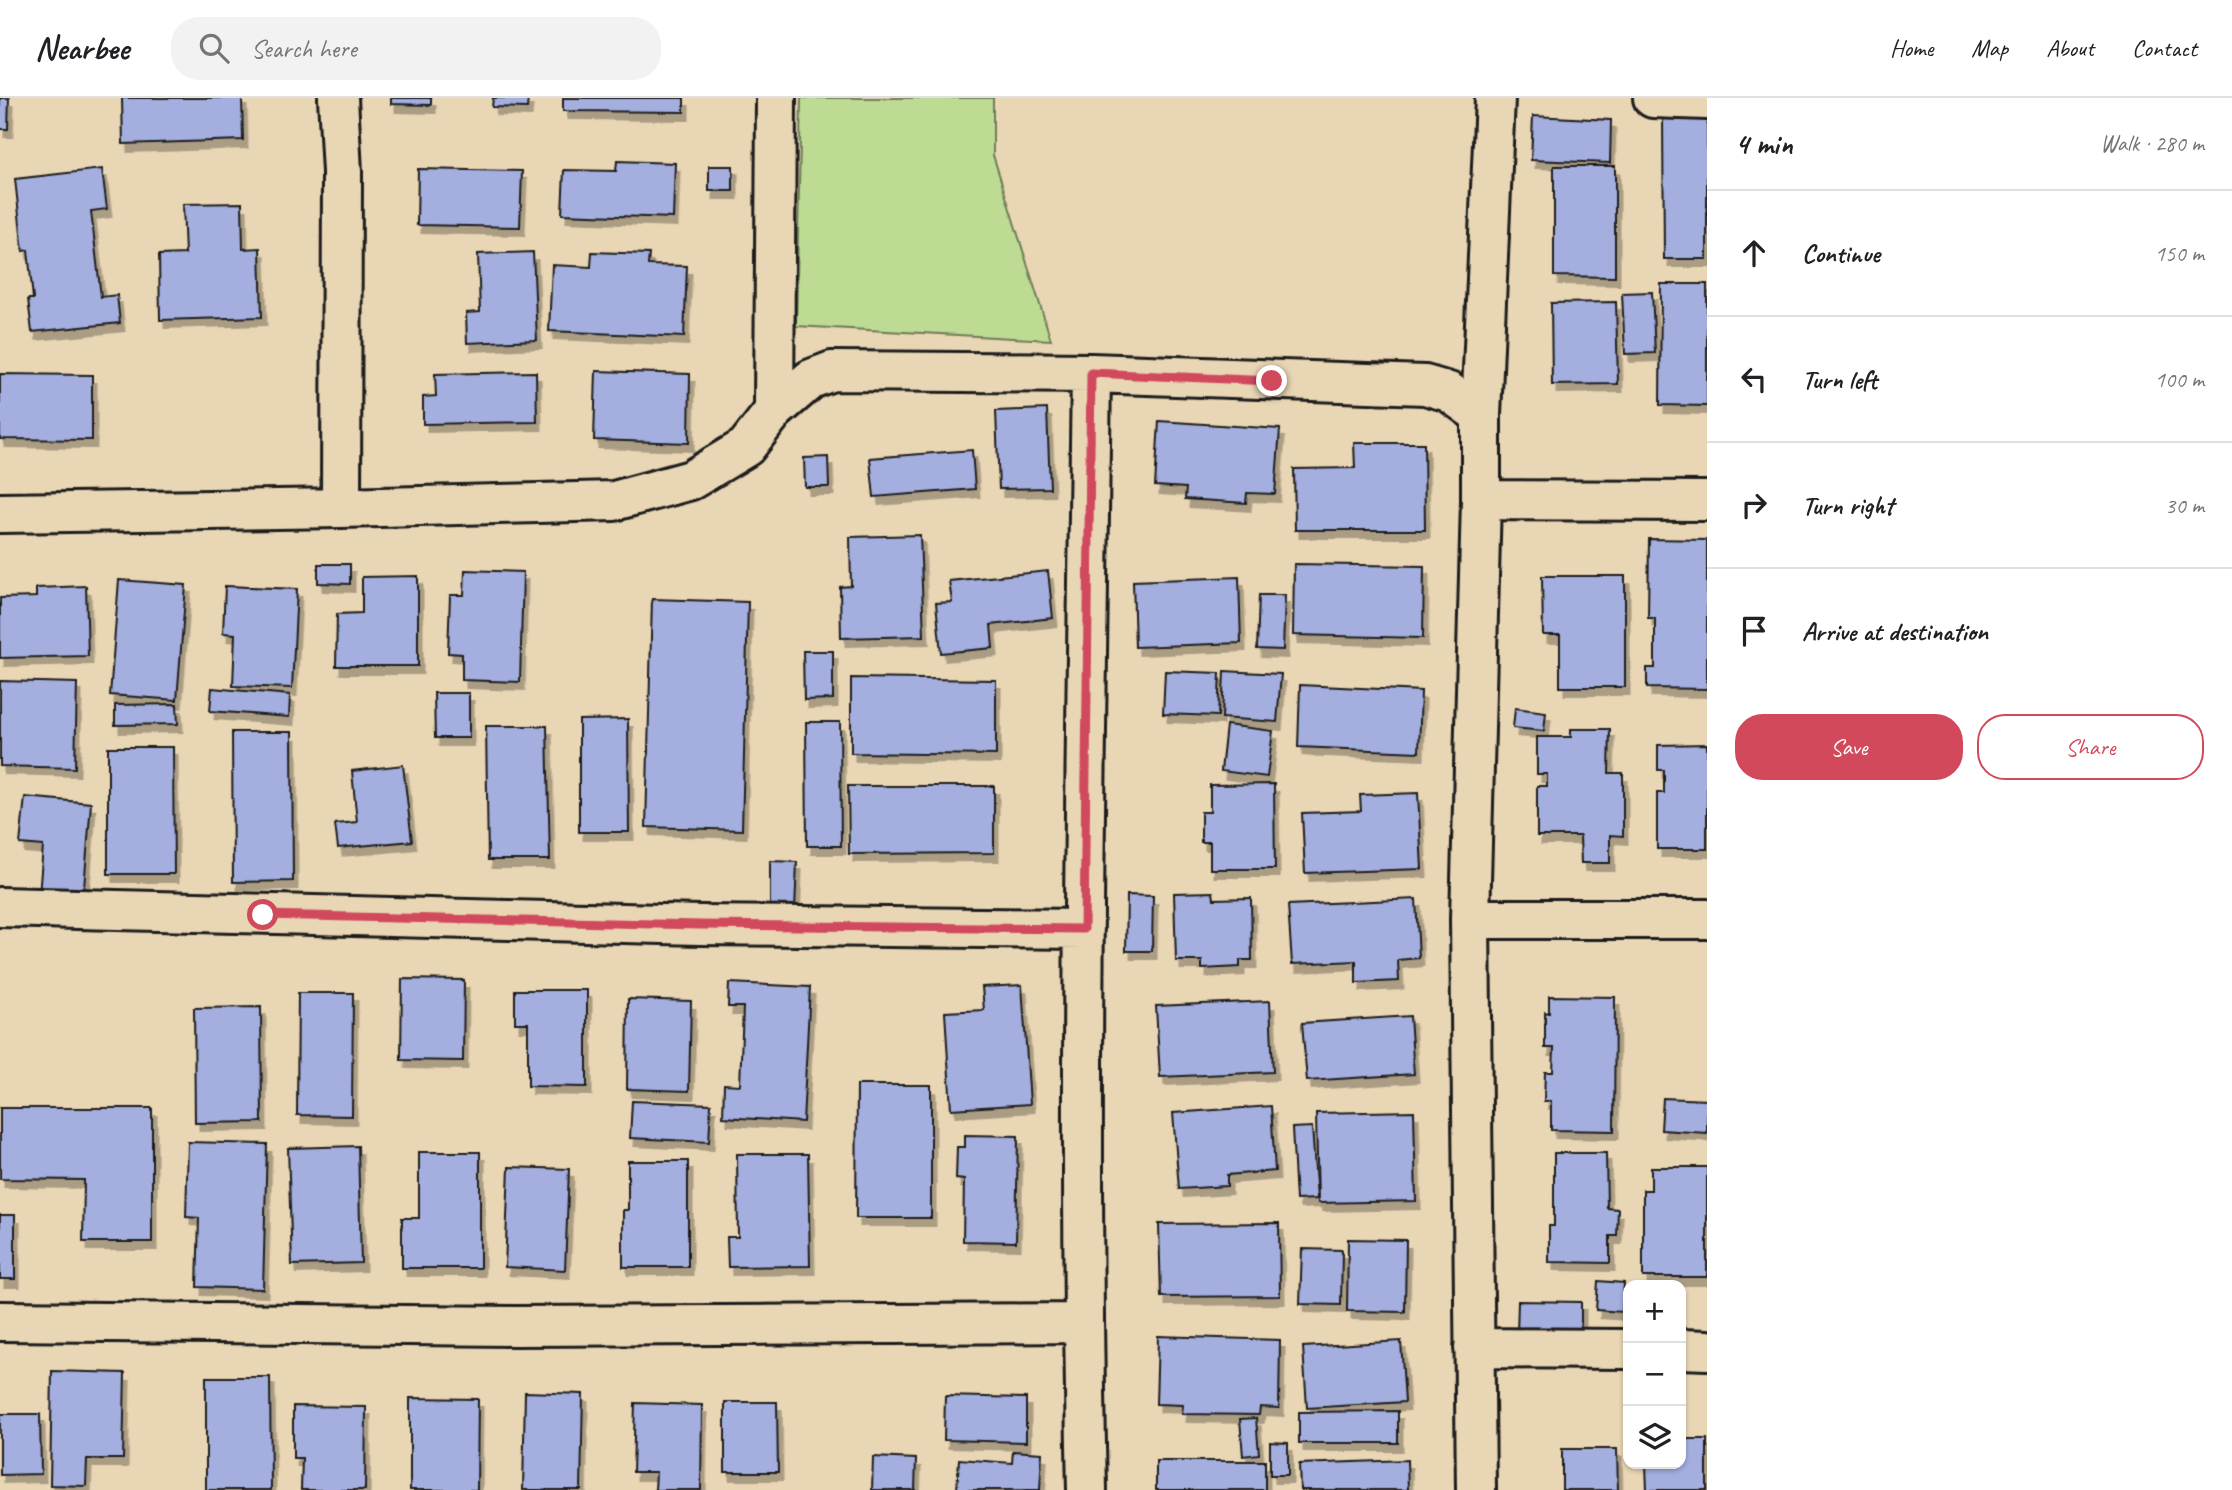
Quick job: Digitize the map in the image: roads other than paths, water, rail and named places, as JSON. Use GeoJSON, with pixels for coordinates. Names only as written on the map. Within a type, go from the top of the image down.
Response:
{"type":"FeatureCollection","features":[{"type":"Feature","properties":{"kind":"street"},"geometry":{"type":"LineString","coordinates":[[338,98],[342,172],[341,508]]}},
{"type":"Feature","properties":{"kind":"street"},"geometry":{"type":"LineString","coordinates":[[774,411],[776,98]]}},
{"type":"Feature","properties":{"kind":"street"},"geometry":{"type":"LineString","coordinates":[[1476,1490],[1470,919],[1481,415],[1495,98]]}},
{"type":"Feature","properties":{"kind":"street"},"geometry":{"type":"LineString","coordinates":[[1653,98],[1707,100]]}},
{"type":"Feature","properties":{"kind":"street"},"geometry":{"type":"LineString","coordinates":[[0,513],[614,501],[691,480],[746,447],[774,411],[811,379],[832,372],[1091,373],[1425,385],[1449,392],[1481,415]]}},
{"type":"Feature","properties":{"kind":"street"},"geometry":{"type":"LineString","coordinates":[[1087,1490],[1083,1323],[1084,929],[1091,373]]}},
{"type":"Feature","properties":{"kind":"street"},"geometry":{"type":"LineString","coordinates":[[1481,500],[1707,501]]}},
{"type":"Feature","properties":{"kind":"street"},"geometry":{"type":"LineString","coordinates":[[0,908],[700,925],[1084,929]]}},
{"type":"Feature","properties":{"kind":"street"},"geometry":{"type":"LineString","coordinates":[[1470,919],[1707,919]]}},
{"type":"Feature","properties":{"kind":"street"},"geometry":{"type":"LineString","coordinates":[[0,1321],[500,1326],[1083,1323]]}},
{"type":"Feature","properties":{"kind":"street"},"geometry":{"type":"LineString","coordinates":[[1474,1348],[1623,1349]]}},
{"type":"Feature","properties":{"kind":"street"},"geometry":{"type":"LineString","coordinates":[[1686,1349],[1707,1350]]}}]}
